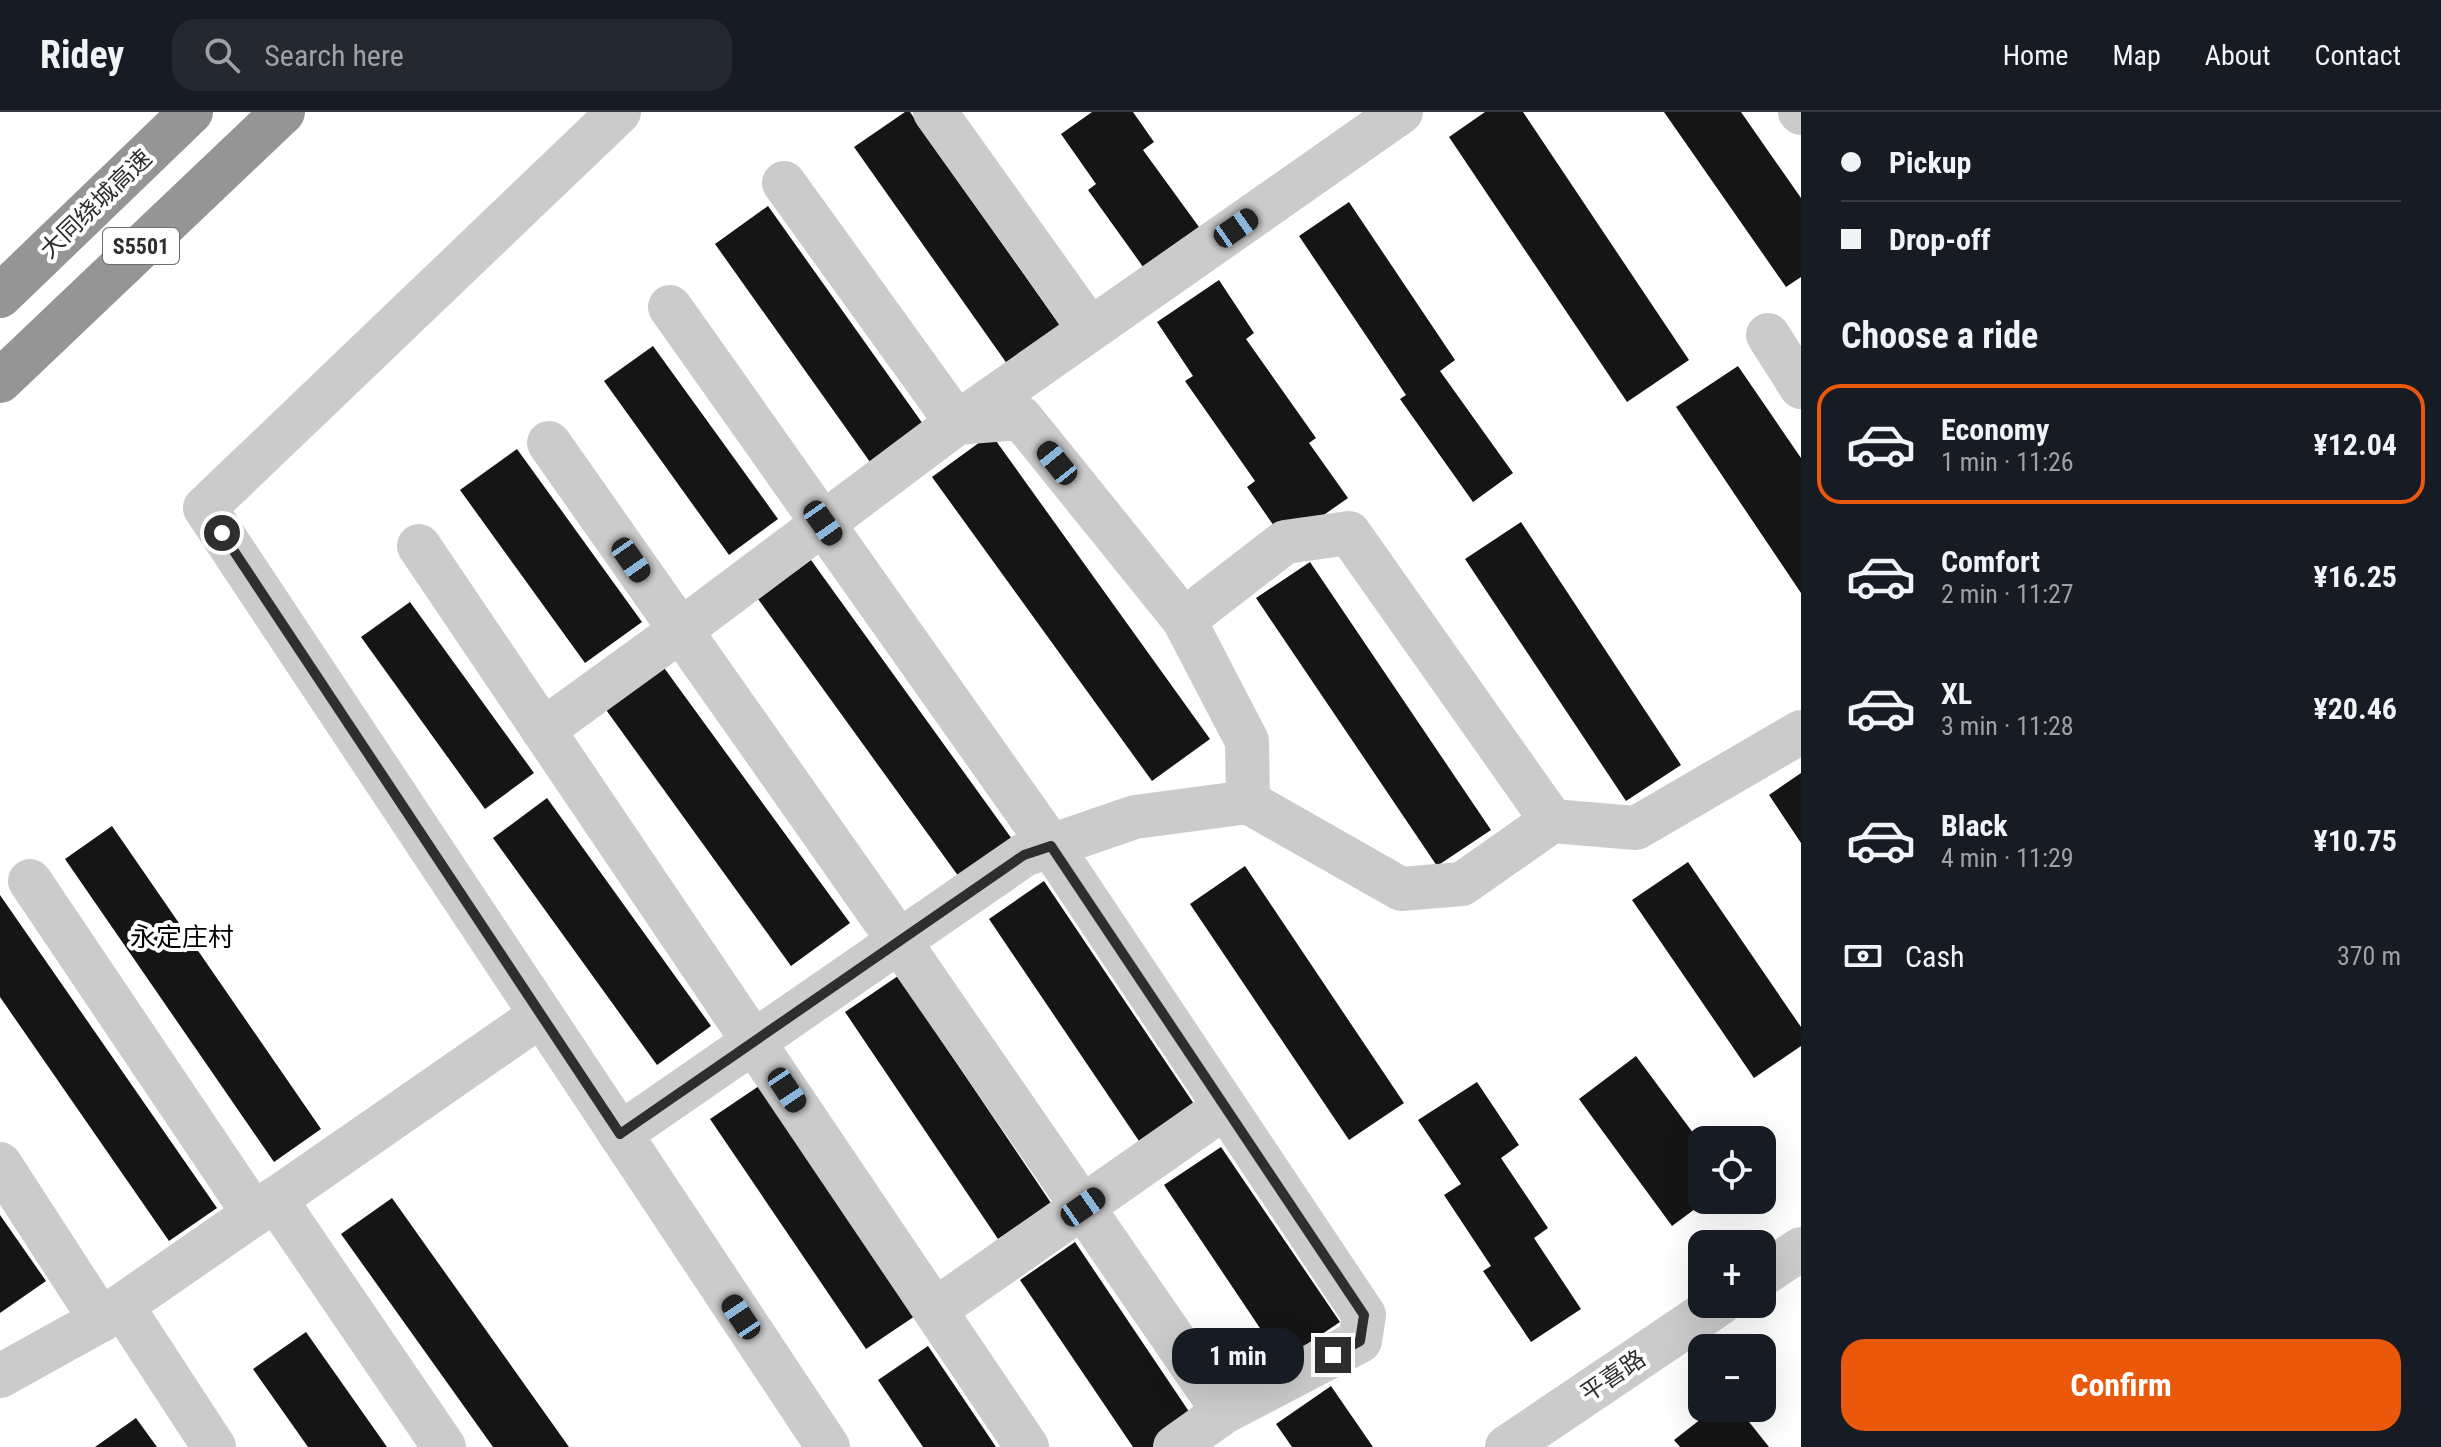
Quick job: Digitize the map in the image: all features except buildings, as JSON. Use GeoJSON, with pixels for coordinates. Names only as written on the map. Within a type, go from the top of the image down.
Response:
{"type":"FeatureCollection","features":[{"type":"Feature","properties":{"kind":"highway","name":"大同绕城高速"},"geometry":{"type":"LineString","coordinates":[[0,296],[191,112]]}},
{"type":"Feature","properties":{"kind":"highway","name":"S5501"},"geometry":{"type":"LineString","coordinates":[[0,381],[283,112]]}},
{"type":"Feature","properties":{"kind":"street"},"geometry":{"type":"LineString","coordinates":[[619,112],[205,508],[828,1447]]}},
{"type":"Feature","properties":{"kind":"street"},"geometry":{"type":"LineString","coordinates":[[935,112],[1090,329]]}},
{"type":"Feature","properties":{"kind":"street"},"geometry":{"type":"LineString","coordinates":[[543,730],[957,423],[1090,329],[1347,128],[1401,112]]}},
{"type":"Feature","properties":{"kind":"street"},"geometry":{"type":"LineString","coordinates":[[784,183],[957,423]]}},
{"type":"Feature","properties":{"kind":"street"},"geometry":{"type":"LineString","coordinates":[[670,307],[1051,846],[1364,1315],[1360,1341],[1224,1412],[1175,1447]]}},
{"type":"Feature","properties":{"kind":"street"},"geometry":{"type":"LineString","coordinates":[[1768,335],[1801,387]]}},
{"type":"Feature","properties":{"kind":"street"},"geometry":{"type":"LineString","coordinates":[[957,423],[1021,418],[1184,620],[1247,741],[1248,802]]}},
{"type":"Feature","properties":{"kind":"street"},"geometry":{"type":"LineString","coordinates":[[549,443],[899,941],[1224,1412]]}},
{"type":"Feature","properties":{"kind":"street"},"geometry":{"type":"LineString","coordinates":[[1184,620],[1285,542],[1349,533],[1552,821]]}},
{"type":"Feature","properties":{"kind":"street"},"geometry":{"type":"LineString","coordinates":[[419,546],[1027,1447]]}},
{"type":"Feature","properties":{"kind":"street"},"geometry":{"type":"LineString","coordinates":[[620,1134],[1024,855],[1135,817],[1248,802],[1401,889],[1462,884],[1552,821],[1636,828],[1801,732]]}},
{"type":"Feature","properties":{"kind":"street"},"geometry":{"type":"LineString","coordinates":[[30,881],[264,1207],[444,1447]]}},
{"type":"Feature","properties":{"kind":"street"},"geometry":{"type":"LineString","coordinates":[[0,1376],[111,1313],[541,1015]]}},
{"type":"Feature","properties":{"kind":"street"},"geometry":{"type":"LineString","coordinates":[[935,1310],[1225,1107]]}},
{"type":"Feature","properties":{"kind":"street"},"geometry":{"type":"LineString","coordinates":[[0,1164],[214,1447]]}},
{"type":"Feature","properties":{"kind":"street"},"geometry":{"type":"LineString","coordinates":[[1776,1266],[1801,1249]]}},
{"type":"Feature","properties":{"kind":"street","name":"平喜路"},"geometry":{"type":"LineString","coordinates":[[1507,1447],[1698,1318]]}},
{"type":"Feature","properties":{"kind":"district","name":"永定庄村"},"geometry":{"type":"Point","coordinates":[182,937]}},
{"type":"Feature","properties":{"kind":"route"},"geometry":{"type":"LineString","coordinates":[[222,533],[620,1134],[1024,855],[1051,846],[1364,1315],[1360,1341],[1333,1355]]}}]}
